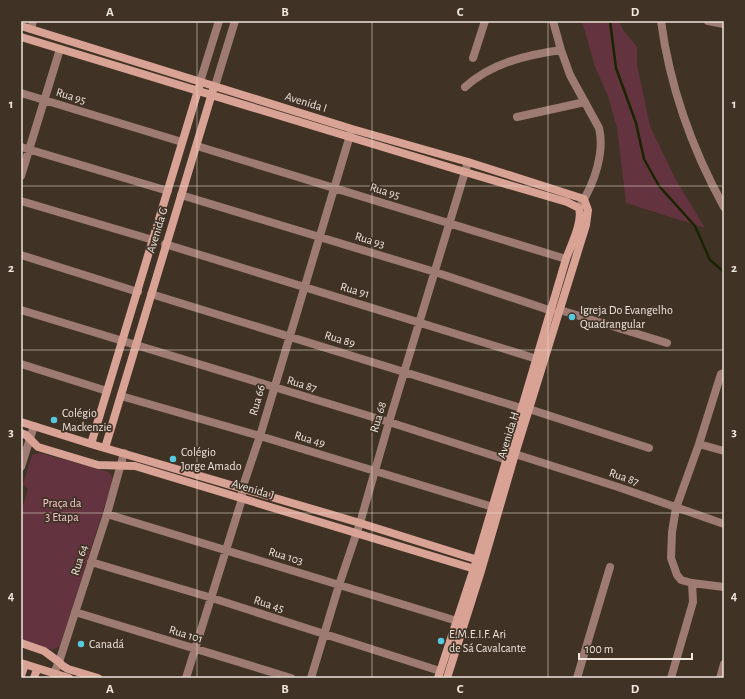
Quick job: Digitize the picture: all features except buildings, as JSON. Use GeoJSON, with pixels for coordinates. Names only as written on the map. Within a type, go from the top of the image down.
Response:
{"type":"FeatureCollection","features":[{"type":"Feature","properties":{"kind":"street","name":"Avenida G"},"geometry":{"type":"LineString","coordinates":[[91,444],[219,21]]}},
{"type":"Feature","properties":{"kind":"street","name":"Avenida G"},"geometry":{"type":"LineString","coordinates":[[105,448],[165,244],[197,146],[211,94],[215,86],[234,21]]}},
{"type":"Feature","properties":{"kind":"street"},"geometry":{"type":"LineString","coordinates":[[473,58],[485,21]]}},
{"type":"Feature","properties":{"kind":"street"},"geometry":{"type":"LineString","coordinates":[[553,21],[570,75],[599,128],[602,142],[594,177],[587,195],[577,207]]}},
{"type":"Feature","properties":{"kind":"street"},"geometry":{"type":"LineString","coordinates":[[661,21],[668,67],[684,120],[706,174],[724,208]]}},
{"type":"Feature","properties":{"kind":"street"},"geometry":{"type":"LineString","coordinates":[[708,21],[724,24]]}},
{"type":"Feature","properties":{"kind":"street","name":"Avenida I"},"geometry":{"type":"LineString","coordinates":[[21,26],[32,25],[465,172],[567,202],[577,207]]}},
{"type":"Feature","properties":{"kind":"street","name":"Avenida I"},"geometry":{"type":"LineString","coordinates":[[21,37],[211,94],[351,133],[468,162],[584,199]]}},
{"type":"Feature","properties":{"kind":"street"},"geometry":{"type":"LineString","coordinates":[[21,176],[25,148],[44,100],[60,48]]}},
{"type":"Feature","properties":{"kind":"street"},"geometry":{"type":"LineString","coordinates":[[465,87],[485,71],[506,62],[532,55],[561,50]]}},
{"type":"Feature","properties":{"kind":"street","name":"Rua 95"},"geometry":{"type":"LineString","coordinates":[[21,93],[182,142]]}},
{"type":"Feature","properties":{"kind":"street"},"geometry":{"type":"LineString","coordinates":[[517,117],[585,102]]}},
{"type":"Feature","properties":{"kind":"street","name":"Rua 66"},"geometry":{"type":"LineString","coordinates":[[186,678],[242,499],[242,489],[260,436],[351,133]]}},
{"type":"Feature","properties":{"kind":"street","name":"Rua 95"},"geometry":{"type":"LineString","coordinates":[[197,146],[566,259]]}},
{"type":"Feature","properties":{"kind":"street"},"geometry":{"type":"LineString","coordinates":[[25,148],[168,191]]}},
{"type":"Feature","properties":{"kind":"street","name":"Rua 68"},"geometry":{"type":"LineString","coordinates":[[311,678],[323,634],[360,523],[468,162]]}},
{"type":"Feature","properties":{"kind":"street","name":"Rua 93"},"geometry":{"type":"LineString","coordinates":[[181,196],[435,272],[556,311],[667,343]]}},
{"type":"Feature","properties":{"kind":"street","name":"Avenida H"},"geometry":{"type":"LineString","coordinates":[[480,560],[492,506],[506,460],[525,409],[556,311],[587,222],[588,210],[584,199]]}},
{"type":"Feature","properties":{"kind":"street"},"geometry":{"type":"LineString","coordinates":[[21,201],[153,240]]}},
{"type":"Feature","properties":{"kind":"street","name":"Avenida H"},"geometry":{"type":"LineString","coordinates":[[439,675],[457,621],[477,569],[515,454],[537,359],[556,311],[566,259],[579,221],[580,213],[577,207]]}},
{"type":"Feature","properties":{"kind":"street","name":"Rua 91"},"geometry":{"type":"LineString","coordinates":[[165,244],[537,359]]}},
{"type":"Feature","properties":{"kind":"street"},"geometry":{"type":"LineString","coordinates":[[21,256],[138,292]]}},
{"type":"Feature","properties":{"kind":"street","name":"Rua 89"},"geometry":{"type":"LineString","coordinates":[[151,294],[649,448]]}},
{"type":"Feature","properties":{"kind":"street","name":"Rua 87"},"geometry":{"type":"LineString","coordinates":[[21,310],[389,422],[506,460]]}},
{"type":"Feature","properties":{"kind":"street"},"geometry":{"type":"LineString","coordinates":[[21,364],[107,391]]}},
{"type":"Feature","properties":{"kind":"street"},"geometry":{"type":"LineString","coordinates":[[724,374],[721,374],[699,444],[676,508],[673,519],[671,550],[672,565],[681,580],[724,587]]}},
{"type":"Feature","properties":{"kind":"street","name":"Rua 49"},"geometry":{"type":"LineString","coordinates":[[121,396],[492,506]]}},
{"type":"Feature","properties":{"kind":"street","name":"Avenida J"},"geometry":{"type":"LineString","coordinates":[[21,422],[480,560]]}},
{"type":"Feature","properties":{"kind":"street"},"geometry":{"type":"LineString","coordinates":[[21,467],[34,426]]}},
{"type":"Feature","properties":{"kind":"street","name":"Avenida J"},"geometry":{"type":"LineString","coordinates":[[21,432],[38,447],[98,465],[135,466],[356,534],[477,569]]}},
{"type":"Feature","properties":{"kind":"street"},"geometry":{"type":"LineString","coordinates":[[699,444],[724,451]]}},
{"type":"Feature","properties":{"kind":"street","name":"Rua 64"},"geometry":{"type":"LineString","coordinates":[[54,673],[59,662],[107,514],[124,453]]}},
{"type":"Feature","properties":{"kind":"street","name":"Rua 87"},"geometry":{"type":"LineString","coordinates":[[515,454],[618,487],[724,524]]}},
{"type":"Feature","properties":{"kind":"street","name":"Rua 103"},"geometry":{"type":"LineString","coordinates":[[107,514],[457,621]]}},
{"type":"Feature","properties":{"kind":"street","name":"Rua 45"},"geometry":{"type":"LineString","coordinates":[[91,562],[212,598],[323,634],[439,675]]}},
{"type":"Feature","properties":{"kind":"street"},"geometry":{"type":"LineString","coordinates":[[577,678],[610,567]]}},
{"type":"Feature","properties":{"kind":"street","name":"Avenida H"},"geometry":{"type":"LineString","coordinates":[[447,678],[477,569]]}},
{"type":"Feature","properties":{"kind":"street"},"geometry":{"type":"LineString","coordinates":[[671,678],[693,602],[692,583]]}},
{"type":"Feature","properties":{"kind":"street","name":"Rua 101"},"geometry":{"type":"LineString","coordinates":[[75,612],[290,678]]}},
{"type":"Feature","properties":{"kind":"street"},"geometry":{"type":"LineString","coordinates":[[21,643],[44,651],[68,669],[98,678]]}},
{"type":"Feature","properties":{"kind":"street"},"geometry":{"type":"LineString","coordinates":[[21,676],[23,664],[69,678]]}},
{"type":"Feature","properties":{"kind":"street"},"geometry":{"type":"LineString","coordinates":[[720,678],[724,664]]}},
{"type":"Feature","properties":{"kind":"street"},"geometry":{"type":"LineString","coordinates":[[34,678],[36,669]]}},
{"type":"Feature","properties":{"kind":"green space"},"geometry":{"type":"Polygon","coordinates":[[[582,21],[619,21],[623,30],[637,47],[637,65],[650,126],[675,178],[705,228],[626,203],[617,128],[608,96],[595,67],[582,21]]]}},
{"type":"Feature","properties":{"kind":"green space","name":"Praça da 3 Etapa"},"geometry":{"type":"Polygon","coordinates":[[[40,453],[109,472],[113,479],[60,646],[53,650],[21,640],[21,512],[28,489],[23,484],[32,455],[40,453]]]}},
{"type":"Feature","properties":{"kind":"waterway"},"geometry":{"type":"LineString","coordinates":[[610,21],[616,68],[636,123],[644,159],[659,186],[695,226],[710,260],[724,272]]}},
{"type":"Feature","properties":{"kind":"place","name":"Igreja Do Evangelho Quadrangular"},"geometry":{"type":"Point","coordinates":[572,317]}},
{"type":"Feature","properties":{"kind":"place","name":"Colégio Mackenzie"},"geometry":{"type":"Point","coordinates":[54,420]}},
{"type":"Feature","properties":{"kind":"place","name":"Colégio Jorge Amado"},"geometry":{"type":"Point","coordinates":[173,459]}},
{"type":"Feature","properties":{"kind":"place","name":"E.M.E.I.F. Ari de Sá Cavalcante"},"geometry":{"type":"Point","coordinates":[441,641]}},
{"type":"Feature","properties":{"kind":"place","name":"Canadá"},"geometry":{"type":"Point","coordinates":[81,644]}}]}
